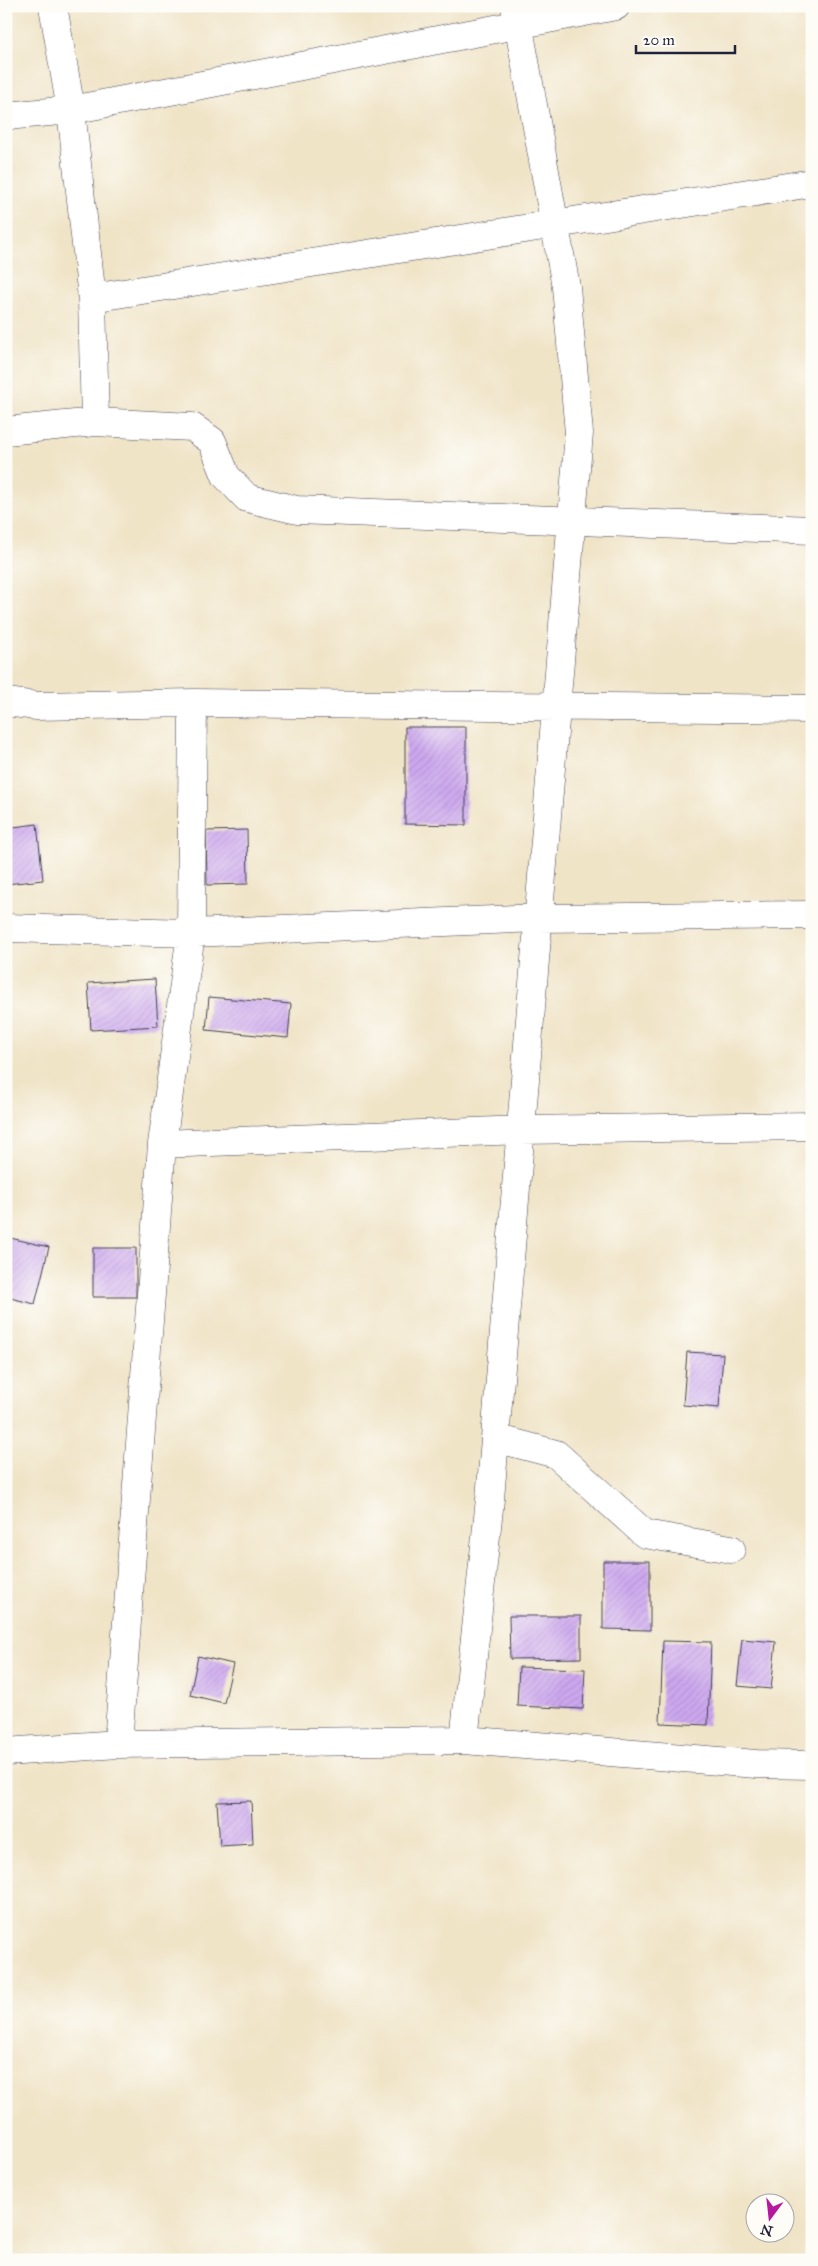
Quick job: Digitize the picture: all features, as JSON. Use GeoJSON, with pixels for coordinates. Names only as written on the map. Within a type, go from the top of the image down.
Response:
{"type":"FeatureCollection","features":[{"type":"Feature","properties":{"kind":"street"},"geometry":{"type":"LineString","coordinates":[[52,6],[71,110],[92,298],[95,422]]}},
{"type":"Feature","properties":{"kind":"street"},"geometry":{"type":"LineString","coordinates":[[6,116],[71,110],[517,15],[616,6]]}},
{"type":"Feature","properties":{"kind":"street"},"geometry":{"type":"LineString","coordinates":[[464,1740],[495,1438],[578,433],[566,287],[517,15]]}},
{"type":"Feature","properties":{"kind":"street"},"geometry":{"type":"LineString","coordinates":[[92,298],[812,183]]}},
{"type":"Feature","properties":{"kind":"street"},"geometry":{"type":"LineString","coordinates":[[6,431],[95,422],[192,427],[212,441],[226,476],[247,498],[297,510],[812,530]]}},
{"type":"Feature","properties":{"kind":"street"},"geometry":{"type":"LineString","coordinates":[[6,702],[37,706],[193,703],[812,709]]}},
{"type":"Feature","properties":{"kind":"street"},"geometry":{"type":"LineString","coordinates":[[118,1744],[162,1144],[191,933],[193,703]]}},
{"type":"Feature","properties":{"kind":"street"},"geometry":{"type":"LineString","coordinates":[[6,928],[191,933],[538,918],[812,916]]}},
{"type":"Feature","properties":{"kind":"street"},"geometry":{"type":"LineString","coordinates":[[162,1144],[520,1130],[812,1126]]}},
{"type":"Feature","properties":{"kind":"street"},"geometry":{"type":"LineString","coordinates":[[495,1438],[556,1454],[645,1534],[731,1549]]}},
{"type":"Feature","properties":{"kind":"street"},"geometry":{"type":"LineString","coordinates":[[6,1752],[118,1744],[464,1740],[756,1764],[812,1765]]}},
{"type":"Feature","properties":{"kind":"building"},"geometry":{"type":"Polygon","coordinates":[[[405,727],[466,727],[466,825],[405,824],[405,727]]]}},
{"type":"Feature","properties":{"kind":"building"},"geometry":{"type":"Polygon","coordinates":[[[37,824],[43,880],[6,884],[6,828],[37,824]]]}},
{"type":"Feature","properties":{"kind":"building"},"geometry":{"type":"Polygon","coordinates":[[[247,830],[248,884],[207,885],[206,831],[247,830]]]}},
{"type":"Feature","properties":{"kind":"building"},"geometry":{"type":"Polygon","coordinates":[[[155,979],[158,1026],[91,1030],[88,983],[155,979]]]}},
{"type":"Feature","properties":{"kind":"building"},"geometry":{"type":"Polygon","coordinates":[[[209,997],[291,1004],[288,1038],[206,1030],[209,997]]]}},
{"type":"Feature","properties":{"kind":"building"},"geometry":{"type":"Polygon","coordinates":[[[6,1237],[49,1247],[35,1304],[6,1297],[6,1237]]]}},
{"type":"Feature","properties":{"kind":"building"},"geometry":{"type":"Polygon","coordinates":[[[93,1248],[136,1248],[136,1297],[93,1297],[93,1248]]]}},
{"type":"Feature","properties":{"kind":"building"},"geometry":{"type":"Polygon","coordinates":[[[687,1352],[723,1354],[719,1408],[683,1405],[687,1352]]]}},
{"type":"Feature","properties":{"kind":"building"},"geometry":{"type":"Polygon","coordinates":[[[603,1561],[650,1561],[650,1630],[603,1629],[603,1561]]]}},
{"type":"Feature","properties":{"kind":"building"},"geometry":{"type":"Polygon","coordinates":[[[509,1616],[581,1616],[581,1658],[510,1659],[509,1616]]]}},
{"type":"Feature","properties":{"kind":"building"},"geometry":{"type":"Polygon","coordinates":[[[742,1639],[776,1642],[771,1689],[737,1686],[742,1639]]]}},
{"type":"Feature","properties":{"kind":"building"},"geometry":{"type":"Polygon","coordinates":[[[663,1641],[711,1642],[708,1725],[660,1723],[663,1641]]]}},
{"type":"Feature","properties":{"kind":"building"},"geometry":{"type":"Polygon","coordinates":[[[198,1656],[233,1664],[224,1703],[190,1695],[198,1656]]]}},
{"type":"Feature","properties":{"kind":"building"},"geometry":{"type":"Polygon","coordinates":[[[519,1667],[585,1669],[583,1709],[517,1706],[519,1667]]]}},
{"type":"Feature","properties":{"kind":"building"},"geometry":{"type":"Polygon","coordinates":[[[251,1801],[253,1844],[220,1846],[217,1802],[251,1801]]]}}]}
